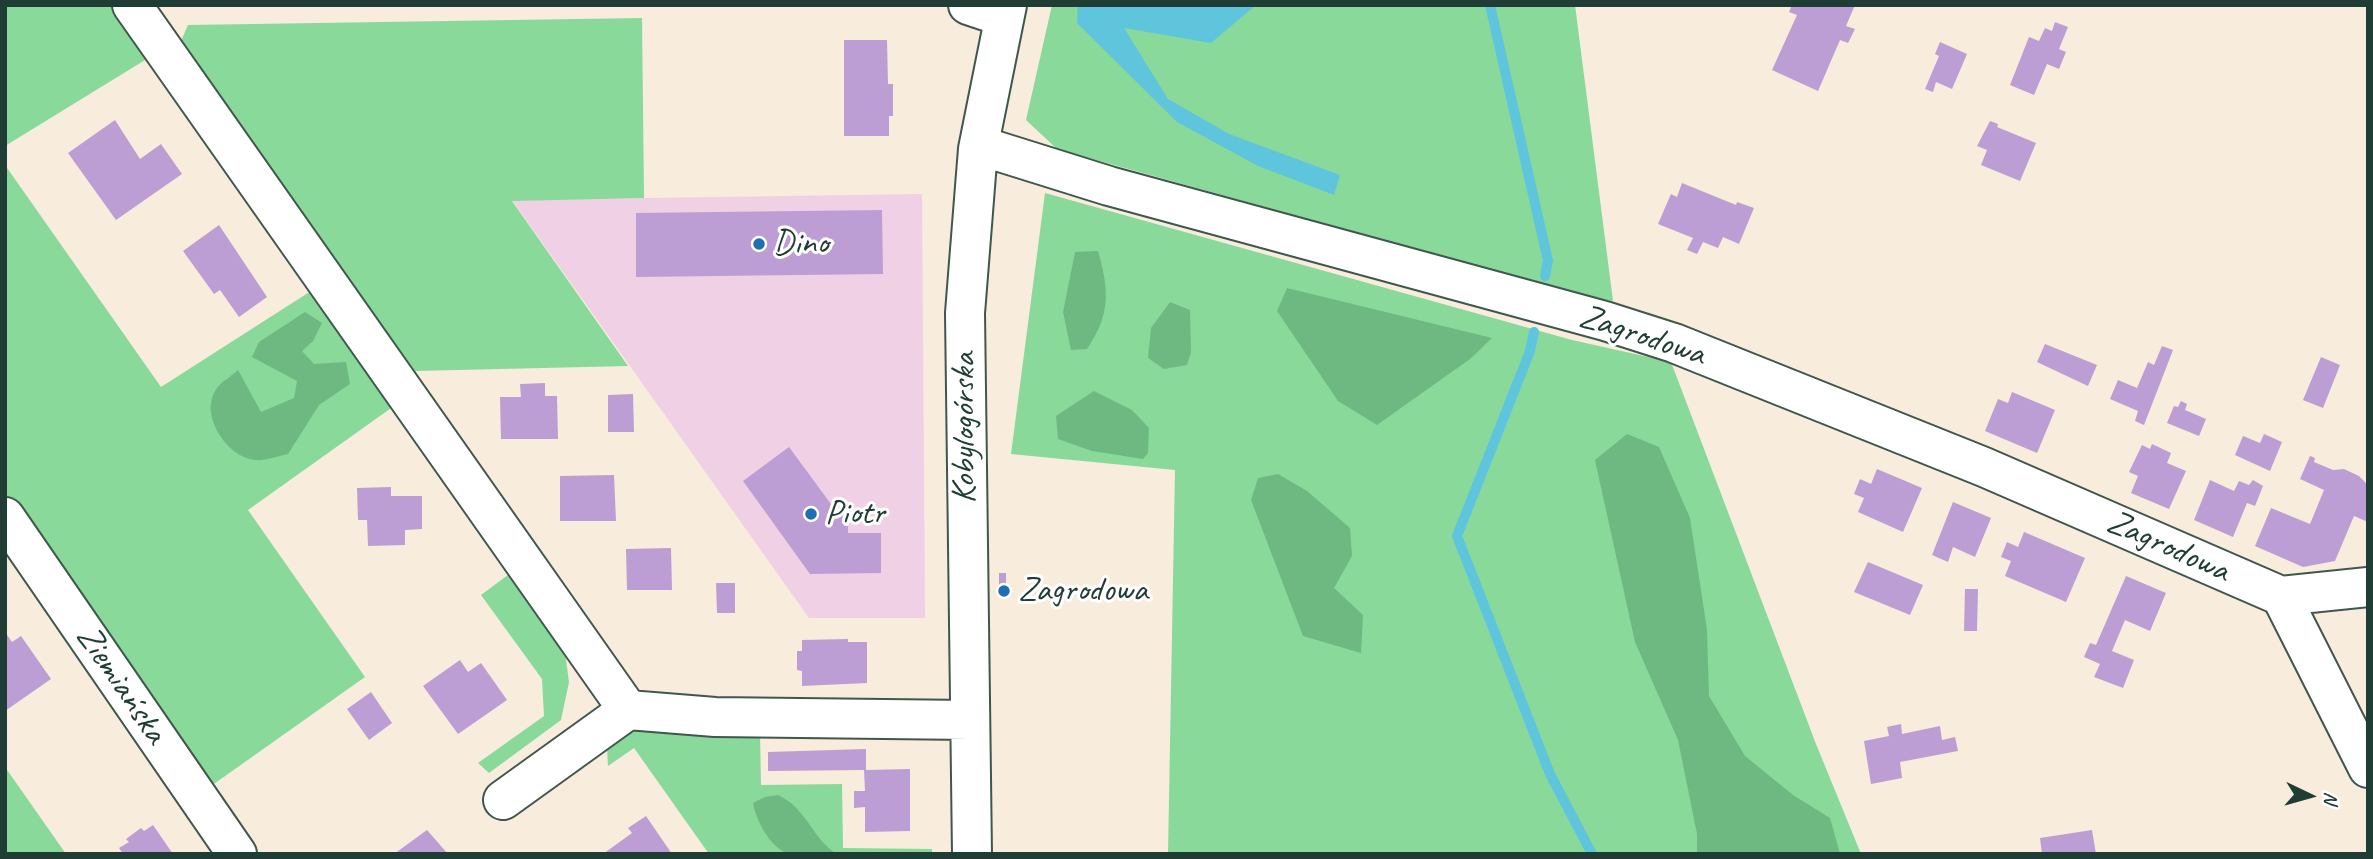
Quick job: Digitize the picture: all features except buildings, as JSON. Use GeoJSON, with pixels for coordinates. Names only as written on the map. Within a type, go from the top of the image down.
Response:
{"type":"FeatureCollection","features":[{"type":"Feature","properties":{"kind":"street"},"geometry":{"type":"LineString","coordinates":[[968,5],[1005,11]]}},
{"type":"Feature","properties":{"kind":"street"},"geometry":{"type":"LineString","coordinates":[[134,6],[628,710]]}},
{"type":"Feature","properties":{"kind":"street","name":"Kobylogórska"},"geometry":{"type":"LineString","coordinates":[[972,854],[965,313],[978,149],[1005,11]]}},
{"type":"Feature","properties":{"kind":"street","name":"Zagrodowa"},"geometry":{"type":"LineString","coordinates":[[978,149],[997,151],[1109,186],[1576,313],[1674,343],[1932,446],[2281,596]]}},
{"type":"Feature","properties":{"kind":"street","name":"Ziemiańska"},"geometry":{"type":"LineString","coordinates":[[5,517],[237,854]]}},
{"type":"Feature","properties":{"kind":"street"},"geometry":{"type":"LineString","coordinates":[[2368,587],[2281,596],[2368,768]]}},
{"type":"Feature","properties":{"kind":"street"},"geometry":{"type":"LineString","coordinates":[[503,800],[628,710],[715,717],[969,720]]}},
{"type":"Feature","properties":{"kind":"shaded area"},"geometry":{"type":"Polygon","coordinates":[[[922,194],[925,618],[809,618],[512,200],[922,194]]]}},
{"type":"Feature","properties":{"kind":"green space"},"geometry":{"type":"Polygon","coordinates":[[[5,5],[123,5],[150,57],[5,146],[5,5]]]}},
{"type":"Feature","properties":{"kind":"green space"},"geometry":{"type":"Polygon","coordinates":[[[1052,5],[1575,5],[1613,301],[1587,297],[1057,149],[1026,120],[1052,5]]]}},
{"type":"Feature","properties":{"kind":"green space"},"geometry":{"type":"Polygon","coordinates":[[[642,18],[644,198],[512,201],[628,366],[415,371],[180,43],[188,25],[642,18]]]}},
{"type":"Feature","properties":{"kind":"green space"},"geometry":{"type":"Polygon","coordinates":[[[5,165],[161,387],[311,291],[394,406],[248,510],[365,677],[211,786],[5,497],[5,165]]]}},
{"type":"Feature","properties":{"kind":"green space"},"geometry":{"type":"Polygon","coordinates":[[[1045,193],[1572,340],[1671,362],[1816,744],[1861,854],[1168,854],[1175,470],[1011,454],[1045,193]]]}},
{"type":"Feature","properties":{"kind":"green space"},"geometry":{"type":"Polygon","coordinates":[[[1098,251],[1106,290],[1104,313],[1087,349],[1071,350],[1063,312],[1075,252],[1098,251]]]}},
{"type":"Feature","properties":{"kind":"green space"},"geometry":{"type":"Polygon","coordinates":[[[1287,288],[1492,338],[1470,359],[1377,425],[1338,401],[1277,311],[1287,288]]]}},
{"type":"Feature","properties":{"kind":"green space"},"geometry":{"type":"Polygon","coordinates":[[[1170,302],[1190,310],[1191,352],[1187,365],[1164,369],[1148,358],[1151,328],[1170,302]]]}},
{"type":"Feature","properties":{"kind":"green space"},"geometry":{"type":"Polygon","coordinates":[[[305,312],[322,323],[313,341],[302,351],[314,364],[346,362],[350,384],[319,405],[288,454],[259,460],[244,457],[234,451],[218,432],[213,421],[212,398],[219,385],[238,370],[261,412],[294,398],[297,381],[252,357],[259,342],[305,312]]]}},
{"type":"Feature","properties":{"kind":"green space"},"geometry":{"type":"Polygon","coordinates":[[[1094,391],[1132,410],[1149,428],[1148,453],[1143,459],[1092,451],[1058,439],[1056,416],[1094,391]]]}},
{"type":"Feature","properties":{"kind":"green space"},"geometry":{"type":"Polygon","coordinates":[[[1627,434],[1659,447],[1690,518],[1707,630],[1709,696],[1745,756],[1793,795],[1830,818],[1840,854],[1697,854],[1697,834],[1678,740],[1635,642],[1595,460],[1627,434]]]}},
{"type":"Feature","properties":{"kind":"green space"},"geometry":{"type":"Polygon","coordinates":[[[1278,474],[1307,491],[1350,528],[1352,556],[1334,588],[1363,615],[1361,653],[1303,636],[1251,500],[1258,478],[1278,474]]]}},
{"type":"Feature","properties":{"kind":"green space"},"geometry":{"type":"Polygon","coordinates":[[[512,572],[564,645],[569,682],[561,720],[489,773],[478,763],[544,716],[542,679],[481,595],[512,572]]]}},
{"type":"Feature","properties":{"kind":"green space"},"geometry":{"type":"Polygon","coordinates":[[[630,727],[760,733],[761,785],[842,784],[843,848],[932,849],[932,854],[709,854],[634,748],[608,766],[607,748],[630,727]]]}},
{"type":"Feature","properties":{"kind":"green space"},"geometry":{"type":"Polygon","coordinates":[[[5,767],[66,854],[5,854],[5,767]]]}},
{"type":"Feature","properties":{"kind":"green space"},"geometry":{"type":"Polygon","coordinates":[[[778,795],[803,815],[821,840],[837,854],[791,854],[774,844],[760,824],[753,803],[778,795]]]}},
{"type":"Feature","properties":{"kind":"water"},"geometry":{"type":"Polygon","coordinates":[[[1078,5],[1256,5],[1211,43],[1124,28],[1168,99],[1229,134],[1340,175],[1334,195],[1258,166],[1177,122],[1077,23],[1078,5]]]}},
{"type":"Feature","properties":{"kind":"waterway"},"geometry":{"type":"LineString","coordinates":[[1490,5],[1548,261],[1545,276]]}},
{"type":"Feature","properties":{"kind":"waterway"},"geometry":{"type":"LineString","coordinates":[[1534,332],[1530,351],[1457,536],[1550,774],[1592,854]]}},
{"type":"Feature","properties":{"kind":"place","name":"Dino"},"geometry":{"type":"Point","coordinates":[759,244]}},
{"type":"Feature","properties":{"kind":"place","name":"Piotr"},"geometry":{"type":"Point","coordinates":[811,514]}},
{"type":"Feature","properties":{"kind":"place","name":"Zagrodowa"},"geometry":{"type":"Point","coordinates":[1004,591]}}]}
